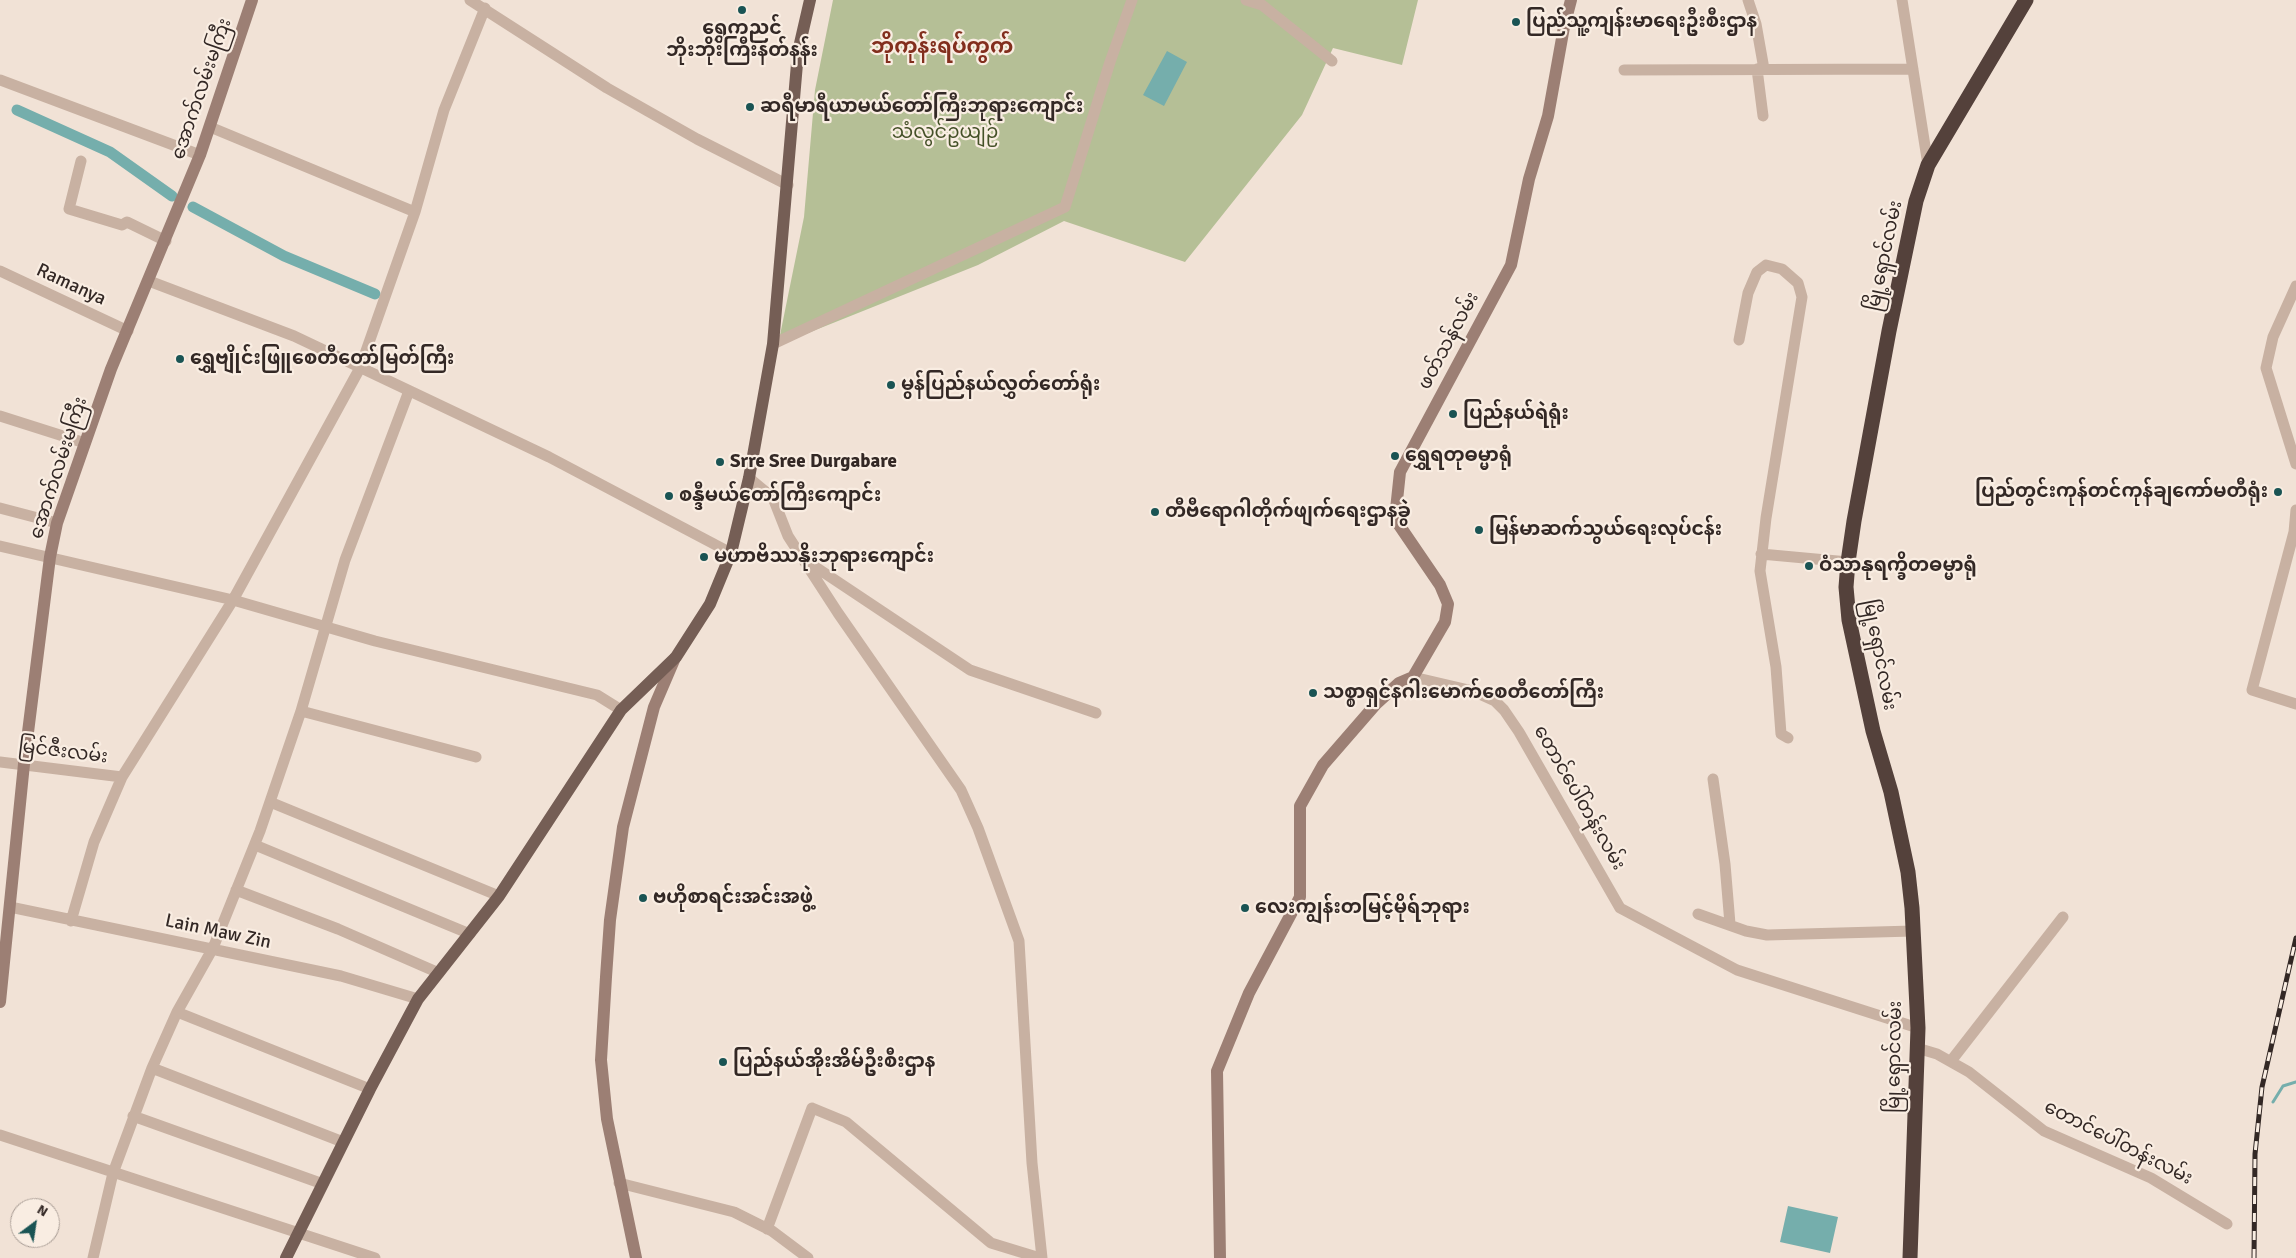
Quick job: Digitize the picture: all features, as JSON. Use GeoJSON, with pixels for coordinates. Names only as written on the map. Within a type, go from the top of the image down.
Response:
{"type":"FeatureCollection","features":[{"type":"Feature","properties":{"kind":"highway","name":"မြို့ရှောင်လမ်း"},"geometry":{"type":"LineString","coordinates":[[1910,1258],[1918,1028],[1908,872],[1891,792],[1871,723],[1849,620],[1846,587],[1848,562],[1889,331],[1916,200],[1928,165],[2026,0]]}},
{"type":"Feature","properties":{"kind":"main road","name":"အောက်လမ်းမကြီး"},"geometry":{"type":"LineString","coordinates":[[0,1002],[24,764],[50,556],[57,523],[128,331],[200,155],[252,0]]}},
{"type":"Feature","properties":{"kind":"main road"},"geometry":{"type":"LineString","coordinates":[[636,1258],[607,1119],[601,1060],[610,920],[623,827],[654,707],[676,657],[710,604],[731,553],[749,478],[773,344],[798,52],[810,0]]}},
{"type":"Feature","properties":{"kind":"main road","name":"ဖတ်သန်လမ်း"},"geometry":{"type":"LineString","coordinates":[[1413,677],[1445,622],[1448,604],[1440,585],[1395,519],[1400,472],[1511,265],[1529,180],[1548,116],[1564,27],[1571,0]]}},
{"type":"Feature","properties":{"kind":"main road"},"geometry":{"type":"LineString","coordinates":[[286,1258],[370,1089],[418,999],[499,896],[622,710],[676,657]]}},
{"type":"Feature","properties":{"kind":"main road"},"geometry":{"type":"LineString","coordinates":[[1220,1258],[1217,1071],[1249,993],[1300,897],[1300,806],[1323,765],[1376,704],[1399,683],[1413,677]]}},
{"type":"Feature","properties":{"kind":"street"},"geometry":{"type":"LineString","coordinates":[[470,0],[607,88],[697,139],[788,185]]}},
{"type":"Feature","properties":{"kind":"street"},"geometry":{"type":"LineString","coordinates":[[773,344],[1065,207],[1110,62],[1132,0]]}},
{"type":"Feature","properties":{"kind":"street"},"geometry":{"type":"LineString","coordinates":[[1246,0],[1262,5],[1332,61]]}},
{"type":"Feature","properties":{"kind":"street"},"geometry":{"type":"LineString","coordinates":[[1748,0],[1756,24],[1761,69],[1763,116]]}},
{"type":"Feature","properties":{"kind":"street"},"geometry":{"type":"LineString","coordinates":[[1902,0],[1928,165]]}},
{"type":"Feature","properties":{"kind":"street"},"geometry":{"type":"LineString","coordinates":[[71,921],[94,842],[122,777],[233,600],[360,368],[415,212],[444,110],[485,8]]}},
{"type":"Feature","properties":{"kind":"street"},"geometry":{"type":"LineString","coordinates":[[1624,70],[1913,69]]}},
{"type":"Feature","properties":{"kind":"street"},"geometry":{"type":"LineString","coordinates":[[0,80],[200,155]]}},
{"type":"Feature","properties":{"kind":"street"},"geometry":{"type":"LineString","coordinates":[[210,127],[415,212]]}},
{"type":"Feature","properties":{"kind":"street"},"geometry":{"type":"LineString","coordinates":[[81,161],[69,209],[122,225],[126,222],[166,241]]}},
{"type":"Feature","properties":{"kind":"street"},"geometry":{"type":"LineString","coordinates":[[1739,340],[1748,293],[1757,272],[1766,266],[1782,269],[1798,283],[1802,297],[1761,554],[1760,571],[1776,667],[1781,734],[1788,738]]}},
{"type":"Feature","properties":{"kind":"street","name":"Ramanya"},"geometry":{"type":"LineString","coordinates":[[0,271],[128,331]]}},
{"type":"Feature","properties":{"kind":"street"},"geometry":{"type":"LineString","coordinates":[[149,281],[294,336],[549,457],[731,553]]}},
{"type":"Feature","properties":{"kind":"street"},"geometry":{"type":"LineString","coordinates":[[2296,286],[2273,337],[2266,368],[2296,464]]}},
{"type":"Feature","properties":{"kind":"street"},"geometry":{"type":"LineString","coordinates":[[93,1258],[113,1173],[133,1116],[177,1012],[213,948],[255,845],[301,711],[324,626],[345,560],[409,391]]}},
{"type":"Feature","properties":{"kind":"street"},"geometry":{"type":"LineString","coordinates":[[0,416],[85,443]]}},
{"type":"Feature","properties":{"kind":"street"},"geometry":{"type":"LineString","coordinates":[[749,478],[774,498],[788,536],[807,562],[838,613],[961,790],[978,828],[1019,941],[1032,1163],[1041,1258],[991,1243],[846,1122],[812,1108],[767,1228]]}},
{"type":"Feature","properties":{"kind":"street"},"geometry":{"type":"LineString","coordinates":[[0,508],[57,523]]}},
{"type":"Feature","properties":{"kind":"street"},"geometry":{"type":"LineString","coordinates":[[2296,510],[2294,532],[2252,690],[2296,704]]}},
{"type":"Feature","properties":{"kind":"street"},"geometry":{"type":"LineString","coordinates":[[0,546],[50,556],[233,600],[324,626],[597,695],[622,710]]}},
{"type":"Feature","properties":{"kind":"street"},"geometry":{"type":"LineString","coordinates":[[1761,554],[1826,558],[1848,562]]}},
{"type":"Feature","properties":{"kind":"street"},"geometry":{"type":"LineString","coordinates":[[807,562],[970,670],[1096,713]]}},
{"type":"Feature","properties":{"kind":"street","name":"တောင်ပေါ်တန်းလမ်း"},"geometry":{"type":"LineString","coordinates":[[1413,677],[1473,691],[1495,701],[1504,710],[1519,732],[1620,908],[1737,970],[1918,1028]]}},
{"type":"Feature","properties":{"kind":"street"},"geometry":{"type":"LineString","coordinates":[[301,711],[476,757]]}},
{"type":"Feature","properties":{"kind":"street","name":"မြင်ဇီးလမ်း"},"geometry":{"type":"LineString","coordinates":[[0,762],[122,777]]}},
{"type":"Feature","properties":{"kind":"street"},"geometry":{"type":"LineString","coordinates":[[1713,778],[1725,864],[1730,924]]}},
{"type":"Feature","properties":{"kind":"street"},"geometry":{"type":"LineString","coordinates":[[270,802],[499,896]]}},
{"type":"Feature","properties":{"kind":"street"},"geometry":{"type":"LineString","coordinates":[[255,845],[470,934]]}},
{"type":"Feature","properties":{"kind":"street"},"geometry":{"type":"LineString","coordinates":[[236,890],[338,929],[440,973]]}},
{"type":"Feature","properties":{"kind":"street","name":"Lain Maw Zin"},"geometry":{"type":"LineString","coordinates":[[10,907],[341,976],[418,999]]}},
{"type":"Feature","properties":{"kind":"street"},"geometry":{"type":"LineString","coordinates":[[1698,914],[1746,931],[1767,935],[1913,931]]}},
{"type":"Feature","properties":{"kind":"street"},"geometry":{"type":"LineString","coordinates":[[1950,1061],[2063,917]]}},
{"type":"Feature","properties":{"kind":"street"},"geometry":{"type":"LineString","coordinates":[[177,1012],[370,1089]]}},
{"type":"Feature","properties":{"kind":"street","name":"တောင်ပေါ်တန်းလမ်း"},"geometry":{"type":"LineString","coordinates":[[1917,1048],[1950,1061],[1969,1072],[2044,1131],[2151,1178],[2227,1224]]}},
{"type":"Feature","properties":{"kind":"street"},"geometry":{"type":"LineString","coordinates":[[152,1068],[343,1142]]}},
{"type":"Feature","properties":{"kind":"street"},"geometry":{"type":"LineString","coordinates":[[133,1116],[323,1184]]}},
{"type":"Feature","properties":{"kind":"street"},"geometry":{"type":"LineString","coordinates":[[0,1135],[297,1234],[375,1258]]}},
{"type":"Feature","properties":{"kind":"street"},"geometry":{"type":"LineString","coordinates":[[619,1183],[734,1212],[767,1228],[808,1258]]}},
{"type":"Feature","properties":{"kind":"green space","name":"သံလွင်ဥယျဉ်"},"geometry":{"type":"Polygon","coordinates":[[[833,0],[1418,0],[1402,65],[1333,48],[1302,115],[1185,262],[1064,221],[978,265],[778,345],[804,217],[815,90],[833,0]]]}},
{"type":"Feature","properties":{"kind":"water"},"geometry":{"type":"Polygon","coordinates":[[[1167,51],[1187,62],[1164,106],[1143,95],[1167,51]]]}},
{"type":"Feature","properties":{"kind":"water"},"geometry":{"type":"Polygon","coordinates":[[[1788,1206],[1838,1217],[1830,1253],[1780,1242],[1788,1206]]]}},
{"type":"Feature","properties":{"kind":"waterway"},"geometry":{"type":"LineString","coordinates":[[17,110],[110,152],[172,196]]}},
{"type":"Feature","properties":{"kind":"waterway"},"geometry":{"type":"LineString","coordinates":[[193,207],[284,256],[375,294]]}},
{"type":"Feature","properties":{"kind":"waterway"},"geometry":{"type":"LineString","coordinates":[[2273,1102],[2283,1086],[2296,1082]]}},
{"type":"Feature","properties":{"kind":"railway"},"geometry":{"type":"LineString","coordinates":[[2254,1258],[2255,1154],[2262,1087],[2296,938]]}},
{"type":"Feature","properties":{"kind":"place","name":"ရွှေကညင် ဘိုးဘိုးကြီးနတ်နန်း"},"geometry":{"type":"Point","coordinates":[742,10]}},
{"type":"Feature","properties":{"kind":"place","name":"ပြည်သူ့ကျန်းမာရေးဦးစီးဌာန"},"geometry":{"type":"Point","coordinates":[1516,22]}},
{"type":"Feature","properties":{"kind":"place","name":"ဆရီမာရီယာမယ်တော်ကြီးဘုရားကျောင်း"},"geometry":{"type":"Point","coordinates":[750,107]}},
{"type":"Feature","properties":{"kind":"place","name":"ရွှေဗျိုင်းဖြူစေတီတော်မြတ်ကြီး"},"geometry":{"type":"Point","coordinates":[180,359]}},
{"type":"Feature","properties":{"kind":"place","name":"မွန်ပြည်နယ်လွှတ်တော်ရုံး"},"geometry":{"type":"Point","coordinates":[891,385]}},
{"type":"Feature","properties":{"kind":"place","name":"ပြည်နယ်ရဲရုံး"},"geometry":{"type":"Point","coordinates":[1453,414]}},
{"type":"Feature","properties":{"kind":"place","name":"ရွှေရတုဓမ္မာရုံ"},"geometry":{"type":"Point","coordinates":[1395,456]}},
{"type":"Feature","properties":{"kind":"place","name":"Srre Sree Durgabare"},"geometry":{"type":"Point","coordinates":[720,462]}},
{"type":"Feature","properties":{"kind":"place","name":"ပြည်တွင်းကုန်တင်ကုန်ချကော်မတီရုံး"},"geometry":{"type":"Point","coordinates":[2278,492]}},
{"type":"Feature","properties":{"kind":"place","name":"စန္ဒီမယ်တော်ကြီးကျောင်း"},"geometry":{"type":"Point","coordinates":[669,496]}},
{"type":"Feature","properties":{"kind":"place","name":"တီဗီရောဂါတိုက်ဖျက်ရေးဌာနခွဲ"},"geometry":{"type":"Point","coordinates":[1155,512]}},
{"type":"Feature","properties":{"kind":"place","name":"မြန်မာဆက်သွယ်ရေးလုပ်ငန်း"},"geometry":{"type":"Point","coordinates":[1479,530]}},
{"type":"Feature","properties":{"kind":"place","name":"မဟာဗိဿနိုးဘုရားကျောင်း"},"geometry":{"type":"Point","coordinates":[704,557]}},
{"type":"Feature","properties":{"kind":"place","name":"ဝံသာနုရက္ခိတဓမ္မာရုံ"},"geometry":{"type":"Point","coordinates":[1809,566]}},
{"type":"Feature","properties":{"kind":"place","name":"သစ္စာရှင်နဂါးမောက်စေတီတော်ကြီး"},"geometry":{"type":"Point","coordinates":[1313,693]}},
{"type":"Feature","properties":{"kind":"place","name":"ဗဟိုစာရင်းအင်းအဖွဲ့"},"geometry":{"type":"Point","coordinates":[643,898]}},
{"type":"Feature","properties":{"kind":"place","name":"လေးကျွန်းတမြင့်မိုရ်ဘုရား"},"geometry":{"type":"Point","coordinates":[1245,908]}},
{"type":"Feature","properties":{"kind":"place","name":"ပြည်နယ်အိုးအိမ်ဦးစီးဌာန"},"geometry":{"type":"Point","coordinates":[723,1062]}},
{"type":"Feature","properties":{"kind":"district","name":"ဘိုကုန်းရပ်ကွက်"},"geometry":{"type":"Point","coordinates":[942,47]}}]}
